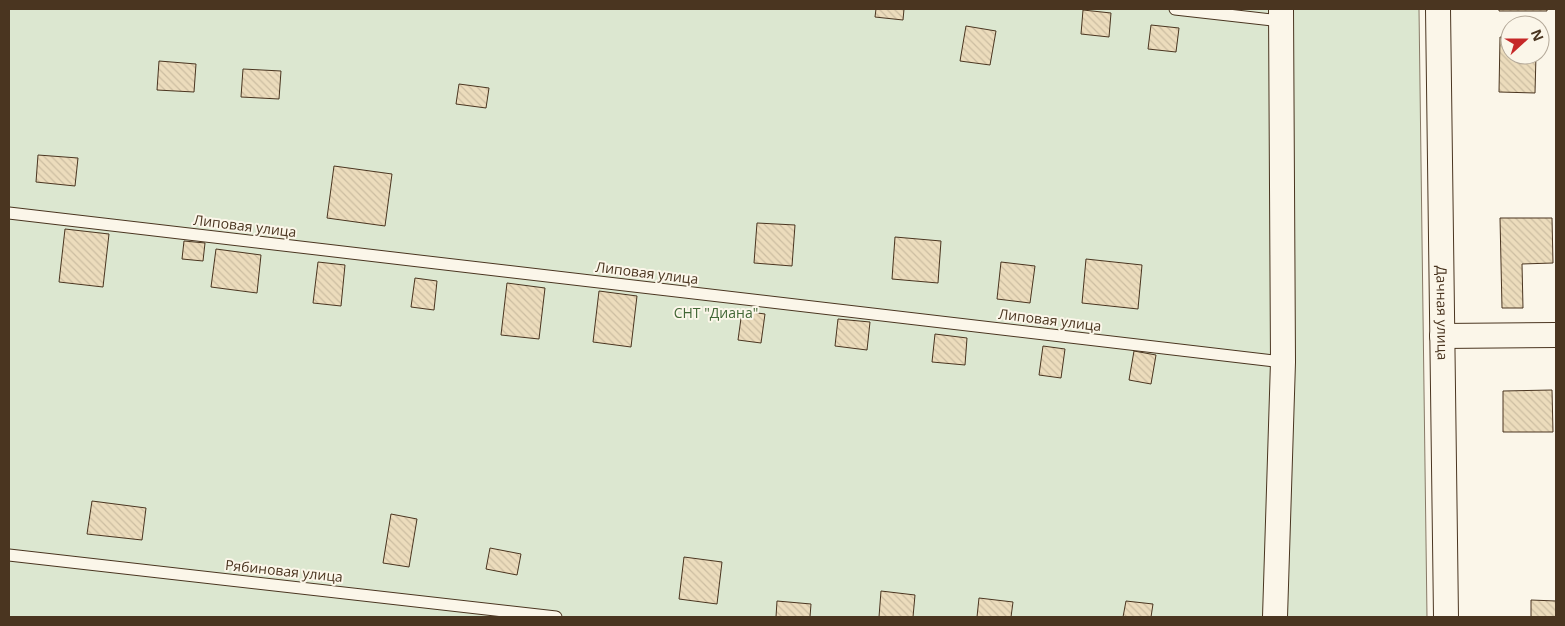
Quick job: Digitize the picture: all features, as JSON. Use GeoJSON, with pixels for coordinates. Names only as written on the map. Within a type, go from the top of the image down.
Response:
{"type":"FeatureCollection","features":[{"type":"Feature","properties":{"kind":"street","name":"Дачная улица"},"geometry":{"type":"LineString","coordinates":[[1438,9],[1446,617]]}},
{"type":"Feature","properties":{"kind":"street"},"geometry":{"type":"LineString","coordinates":[[1275,617],[1283,362],[1281,15]]}},
{"type":"Feature","properties":{"kind":"street"},"geometry":{"type":"LineString","coordinates":[[1442,336],[1556,335]]}},
{"type":"Feature","properties":{"kind":"lane"},"geometry":{"type":"LineString","coordinates":[[1175,9],[1281,15]]}},
{"type":"Feature","properties":{"kind":"lane","name":"Липовая улица"},"geometry":{"type":"LineString","coordinates":[[9,213],[1283,362]]}},
{"type":"Feature","properties":{"kind":"lane","name":"Рябиновая улица"},"geometry":{"type":"LineString","coordinates":[[9,555],[556,617]]}},
{"type":"Feature","properties":{"kind":"green space","name":"СНТ \"Диана\""},"geometry":{"type":"Polygon","coordinates":[[[9,9],[1419,9],[1427,617],[9,617],[9,9]]]}},
{"type":"Feature","properties":{"kind":"building"},"geometry":{"type":"Polygon","coordinates":[[[876,9],[904,9],[903,20],[875,17],[876,9]]]}},
{"type":"Feature","properties":{"kind":"building"},"geometry":{"type":"Polygon","coordinates":[[[1499,9],[1547,9],[1547,11],[1499,11],[1499,9]]]}},
{"type":"Feature","properties":{"kind":"building"},"geometry":{"type":"Polygon","coordinates":[[[1083,10],[1111,13],[1109,37],[1081,34],[1083,10]]]}},
{"type":"Feature","properties":{"kind":"building"},"geometry":{"type":"Polygon","coordinates":[[[1151,25],[1179,28],[1176,52],[1148,49],[1151,25]]]}},
{"type":"Feature","properties":{"kind":"building"},"geometry":{"type":"Polygon","coordinates":[[[966,26],[996,31],[990,65],[960,61],[966,26]]]}},
{"type":"Feature","properties":{"kind":"building"},"geometry":{"type":"Polygon","coordinates":[[[1500,37],[1500,65],[1536,65],[1535,93],[1499,92],[1500,37]]]}},
{"type":"Feature","properties":{"kind":"building"},"geometry":{"type":"Polygon","coordinates":[[[159,61],[196,64],[194,92],[157,90],[159,61]]]}},
{"type":"Feature","properties":{"kind":"building"},"geometry":{"type":"Polygon","coordinates":[[[243,69],[281,71],[279,99],[241,97],[243,69]]]}},
{"type":"Feature","properties":{"kind":"building"},"geometry":{"type":"Polygon","coordinates":[[[459,84],[489,88],[486,108],[456,104],[459,84]]]}},
{"type":"Feature","properties":{"kind":"building"},"geometry":{"type":"Polygon","coordinates":[[[38,155],[78,158],[75,186],[36,182],[38,155]]]}},
{"type":"Feature","properties":{"kind":"building"},"geometry":{"type":"Polygon","coordinates":[[[334,166],[392,174],[385,226],[327,218],[334,166]]]}},
{"type":"Feature","properties":{"kind":"building"},"geometry":{"type":"Polygon","coordinates":[[[1500,218],[1552,218],[1553,263],[1522,264],[1523,308],[1502,308],[1500,218]]]}},
{"type":"Feature","properties":{"kind":"building"},"geometry":{"type":"Polygon","coordinates":[[[757,223],[795,225],[792,266],[754,263],[757,223]]]}},
{"type":"Feature","properties":{"kind":"building"},"geometry":{"type":"Polygon","coordinates":[[[65,229],[109,234],[103,287],[59,282],[65,229]]]}},
{"type":"Feature","properties":{"kind":"building"},"geometry":{"type":"Polygon","coordinates":[[[895,237],[941,241],[938,283],[892,279],[895,237]]]}},
{"type":"Feature","properties":{"kind":"building"},"geometry":{"type":"Polygon","coordinates":[[[184,241],[205,243],[203,261],[182,259],[184,241]]]}},
{"type":"Feature","properties":{"kind":"building"},"geometry":{"type":"Polygon","coordinates":[[[216,249],[261,255],[257,293],[211,287],[216,249]]]}},
{"type":"Feature","properties":{"kind":"building"},"geometry":{"type":"Polygon","coordinates":[[[1086,259],[1142,265],[1138,309],[1082,303],[1086,259]]]}},
{"type":"Feature","properties":{"kind":"building"},"geometry":{"type":"Polygon","coordinates":[[[318,262],[345,265],[341,306],[313,303],[318,262]]]}},
{"type":"Feature","properties":{"kind":"building"},"geometry":{"type":"Polygon","coordinates":[[[1001,262],[1035,266],[1030,303],[997,299],[1001,262]]]}},
{"type":"Feature","properties":{"kind":"building"},"geometry":{"type":"Polygon","coordinates":[[[415,278],[437,281],[434,310],[411,307],[415,278]]]}},
{"type":"Feature","properties":{"kind":"building"},"geometry":{"type":"Polygon","coordinates":[[[507,283],[545,288],[539,339],[501,335],[507,283]]]}},
{"type":"Feature","properties":{"kind":"building"},"geometry":{"type":"Polygon","coordinates":[[[599,291],[637,296],[631,347],[593,342],[599,291]]]}},
{"type":"Feature","properties":{"kind":"building"},"geometry":{"type":"Polygon","coordinates":[[[742,311],[765,314],[761,343],[738,340],[742,311]]]}},
{"type":"Feature","properties":{"kind":"building"},"geometry":{"type":"Polygon","coordinates":[[[838,319],[870,322],[867,350],[835,346],[838,319]]]}},
{"type":"Feature","properties":{"kind":"building"},"geometry":{"type":"Polygon","coordinates":[[[935,334],[967,338],[965,365],[932,362],[935,334]]]}},
{"type":"Feature","properties":{"kind":"building"},"geometry":{"type":"Polygon","coordinates":[[[1043,346],[1065,349],[1061,378],[1039,375],[1043,346]]]}},
{"type":"Feature","properties":{"kind":"building"},"geometry":{"type":"Polygon","coordinates":[[[1134,351],[1156,355],[1151,384],[1129,380],[1134,351]]]}},
{"type":"Feature","properties":{"kind":"building"},"geometry":{"type":"Polygon","coordinates":[[[1552,390],[1553,432],[1503,432],[1503,391],[1552,390]]]}},
{"type":"Feature","properties":{"kind":"building"},"geometry":{"type":"Polygon","coordinates":[[[92,501],[146,508],[142,540],[87,534],[92,501]]]}},
{"type":"Feature","properties":{"kind":"building"},"geometry":{"type":"Polygon","coordinates":[[[391,514],[417,519],[409,567],[383,563],[391,514]]]}},
{"type":"Feature","properties":{"kind":"building"},"geometry":{"type":"Polygon","coordinates":[[[490,548],[521,554],[517,575],[486,569],[490,548]]]}},
{"type":"Feature","properties":{"kind":"building"},"geometry":{"type":"Polygon","coordinates":[[[684,557],[722,562],[717,604],[679,599],[684,557]]]}},
{"type":"Feature","properties":{"kind":"building"},"geometry":{"type":"Polygon","coordinates":[[[881,591],[915,595],[913,617],[879,617],[881,591]]]}},
{"type":"Feature","properties":{"kind":"building"},"geometry":{"type":"Polygon","coordinates":[[[979,598],[1013,602],[1011,617],[977,617],[979,598]]]}},
{"type":"Feature","properties":{"kind":"building"},"geometry":{"type":"Polygon","coordinates":[[[1531,600],[1556,601],[1556,617],[1531,617],[1531,600]]]}},
{"type":"Feature","properties":{"kind":"building"},"geometry":{"type":"Polygon","coordinates":[[[777,601],[811,604],[810,617],[776,617],[777,601]]]}},
{"type":"Feature","properties":{"kind":"building"},"geometry":{"type":"Polygon","coordinates":[[[1126,601],[1153,604],[1151,617],[1123,617],[1126,601]]]}}]}
